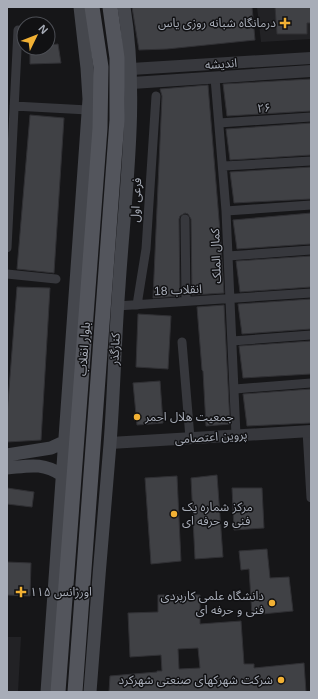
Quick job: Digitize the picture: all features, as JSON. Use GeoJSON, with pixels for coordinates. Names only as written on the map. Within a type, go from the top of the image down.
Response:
{"type":"FeatureCollection","features":[{"type":"Feature","properties":{"kind":"main road"},"geometry":{"type":"LineString","coordinates":[[46,692],[62,565],[62,474],[64,442],[78,340],[88,110],[87,68],[80,7]]}},
{"type":"Feature","properties":{"kind":"main road","name":"بلوار انقلاب"},"geometry":{"type":"LineString","coordinates":[[58,692],[62,565],[78,340],[94,208],[101,98],[101,67],[92,7]]}},
{"type":"Feature","properties":{"kind":"main road","name":"بلوار انقلاب"},"geometry":{"type":"LineString","coordinates":[[76,692],[91,567],[110,209],[118,89],[114,28],[110,7]]}},
{"type":"Feature","properties":{"kind":"main road","name":"کنارگذر"},"geometry":{"type":"LineString","coordinates":[[90,692],[91,567],[110,443],[117,306],[138,83],[137,69],[124,7]]}},
{"type":"Feature","properties":{"kind":"main road"},"geometry":{"type":"LineString","coordinates":[[94,208],[110,209]]}},
{"type":"Feature","properties":{"kind":"main road"},"geometry":{"type":"LineString","coordinates":[[7,455],[51,448],[64,442]]}},
{"type":"Feature","properties":{"kind":"main road"},"geometry":{"type":"LineString","coordinates":[[7,468],[35,465],[51,468],[62,474]]}},
{"type":"Feature","properties":{"kind":"street"},"geometry":{"type":"LineString","coordinates":[[7,248],[9,174],[17,56]]}},
{"type":"Feature","properties":{"kind":"street","name":"اندیشه"},"geometry":{"type":"LineString","coordinates":[[137,69],[311,58]]}},
{"type":"Feature","properties":{"kind":"street"},"geometry":{"type":"LineString","coordinates":[[298,59],[305,71]]}},
{"type":"Feature","properties":{"kind":"street","name":"اندیشه"},"geometry":{"type":"LineString","coordinates":[[138,83],[305,71]]}},
{"type":"Feature","properties":{"kind":"street","name":"کمال الملک"},"geometry":{"type":"LineString","coordinates":[[215,78],[224,166],[236,435]]}},
{"type":"Feature","properties":{"kind":"street","name":"فرعی اول"},"geometry":{"type":"LineString","coordinates":[[137,305],[146,249],[156,96]]}},
{"type":"Feature","properties":{"kind":"street"},"geometry":{"type":"LineString","coordinates":[[14,106],[88,110]]}},
{"type":"Feature","properties":{"kind":"street","name":"۲۶"},"geometry":{"type":"LineString","coordinates":[[219,123],[311,117]]}},
{"type":"Feature","properties":{"kind":"street"},"geometry":{"type":"LineString","coordinates":[[224,166],[311,161]]}},
{"type":"Feature","properties":{"kind":"street"},"geometry":{"type":"LineString","coordinates":[[226,211],[311,205]]}},
{"type":"Feature","properties":{"kind":"street"},"geometry":{"type":"LineString","coordinates":[[185,219],[186,301]]}},
{"type":"Feature","properties":{"kind":"street"},"geometry":{"type":"LineString","coordinates":[[228,256],[311,250]]}},
{"type":"Feature","properties":{"kind":"street"},"geometry":{"type":"LineString","coordinates":[[7,274],[56,279]]}},
{"type":"Feature","properties":{"kind":"street","name":"انقلاب 18"},"geometry":{"type":"LineString","coordinates":[[117,306],[311,293]]}},
{"type":"Feature","properties":{"kind":"street"},"geometry":{"type":"LineString","coordinates":[[232,341],[311,336]]}},
{"type":"Feature","properties":{"kind":"street"},"geometry":{"type":"LineString","coordinates":[[182,342],[190,438]]}},
{"type":"Feature","properties":{"kind":"street"},"geometry":{"type":"LineString","coordinates":[[235,389],[311,383]]}},
{"type":"Feature","properties":{"kind":"street"},"geometry":{"type":"LineString","coordinates":[[309,431],[311,498]]}},
{"type":"Feature","properties":{"kind":"street","name":"پروین اعتصامی"},"geometry":{"type":"LineString","coordinates":[[110,443],[309,431]]}},
{"type":"Feature","properties":{"kind":"shaded area","name":"درمانگاه شبانه روزی یاس"},"geometry":{"type":"Polygon","coordinates":[[[257,7],[311,7],[311,39],[261,42],[257,7]]]}},
{"type":"Feature","properties":{"kind":"shaded area"},"geometry":{"type":"Polygon","coordinates":[[[7,637],[21,637],[18,692],[7,692],[7,637]]]}},
{"type":"Feature","properties":{"kind":"building"},"geometry":{"type":"Polygon","coordinates":[[[132,7],[252,7],[255,40],[167,49],[139,50],[132,7]]]}},
{"type":"Feature","properties":{"kind":"building"},"geometry":{"type":"Polygon","coordinates":[[[275,7],[311,7],[311,23],[307,23],[307,34],[277,34],[275,7]]]}},
{"type":"Feature","properties":{"kind":"building"},"geometry":{"type":"Polygon","coordinates":[[[56,44],[58,44],[61,63],[30,64],[30,56],[56,56],[56,44]]]}},
{"type":"Feature","properties":{"kind":"building"},"geometry":{"type":"Polygon","coordinates":[[[311,79],[311,111],[227,116],[223,84],[311,79]]]}},
{"type":"Feature","properties":{"kind":"building"},"geometry":{"type":"Polygon","coordinates":[[[208,85],[224,293],[192,295],[191,219],[188,214],[185,213],[180,216],[179,219],[180,296],[153,298],[162,96],[160,89],[208,85]]]}},
{"type":"Feature","properties":{"kind":"building"},"geometry":{"type":"Polygon","coordinates":[[[30,115],[64,118],[54,273],[17,269],[30,115]]]}},
{"type":"Feature","properties":{"kind":"building"},"geometry":{"type":"Polygon","coordinates":[[[311,123],[311,155],[230,160],[226,129],[311,123]]]}},
{"type":"Feature","properties":{"kind":"building"},"geometry":{"type":"Polygon","coordinates":[[[311,167],[311,199],[234,203],[230,172],[311,167]]]}},
{"type":"Feature","properties":{"kind":"building"},"geometry":{"type":"Polygon","coordinates":[[[311,213],[311,244],[237,249],[233,220],[311,213]]]}},
{"type":"Feature","properties":{"kind":"building"},"geometry":{"type":"Polygon","coordinates":[[[311,256],[311,287],[240,292],[236,261],[311,256]]]}},
{"type":"Feature","properties":{"kind":"building"},"geometry":{"type":"Polygon","coordinates":[[[17,287],[50,288],[41,440],[7,442],[7,415],[17,287]]]}},
{"type":"Feature","properties":{"kind":"building"},"geometry":{"type":"Polygon","coordinates":[[[311,299],[311,329],[242,334],[238,304],[311,299]]]}},
{"type":"Feature","properties":{"kind":"building"},"geometry":{"type":"Polygon","coordinates":[[[224,305],[230,424],[206,426],[197,307],[224,305]]]}},
{"type":"Feature","properties":{"kind":"building"},"geometry":{"type":"Polygon","coordinates":[[[138,314],[171,316],[168,369],[136,367],[138,314]]]}},
{"type":"Feature","properties":{"kind":"building"},"geometry":{"type":"Polygon","coordinates":[[[311,341],[311,374],[243,378],[239,346],[311,341]]]}},
{"type":"Feature","properties":{"kind":"building"},"geometry":{"type":"Polygon","coordinates":[[[160,381],[163,423],[137,425],[133,383],[160,381]]]}},
{"type":"Feature","properties":{"kind":"building"},"geometry":{"type":"Polygon","coordinates":[[[311,389],[311,423],[247,426],[243,394],[311,389]]]}},
{"type":"Feature","properties":{"kind":"building"},"geometry":{"type":"Polygon","coordinates":[[[217,475],[223,557],[195,559],[191,478],[217,475]]]}},
{"type":"Feature","properties":{"kind":"building"},"geometry":{"type":"Polygon","coordinates":[[[177,476],[181,561],[151,564],[145,478],[177,476]]]}},
{"type":"Feature","properties":{"kind":"building"},"geometry":{"type":"Polygon","coordinates":[[[7,488],[34,492],[32,507],[7,504],[7,488]]]}},
{"type":"Feature","properties":{"kind":"building"},"geometry":{"type":"Polygon","coordinates":[[[232,488],[262,488],[264,528],[234,530],[232,488]]]}},
{"type":"Feature","properties":{"kind":"building","name":"دانشگاه علمی کاربردی فنی و حرفه ای"},"geometry":{"type":"Polygon","coordinates":[[[267,549],[270,578],[289,577],[293,611],[252,615],[249,569],[241,570],[239,551],[267,549]]]}},
{"type":"Feature","properties":{"kind":"building"},"geometry":{"type":"Polygon","coordinates":[[[7,562],[31,563],[30,596],[7,595],[7,562]]]}},
{"type":"Feature","properties":{"kind":"building"},"geometry":{"type":"Polygon","coordinates":[[[158,595],[200,595],[200,624],[241,621],[244,664],[254,664],[254,668],[304,663],[306,692],[109,692],[110,676],[162,671],[161,655],[130,657],[128,613],[158,612],[158,595]],[[198,648],[178,649],[179,669],[200,668],[198,648]]]}},
{"type":"Feature","properties":{"kind":"place","name":"درمانگاه شبانه روزی یاس"},"geometry":{"type":"Point","coordinates":[285,23]}},
{"type":"Feature","properties":{"kind":"place","name":"جمعیت هلال احمر"},"geometry":{"type":"Point","coordinates":[137,417]}},
{"type":"Feature","properties":{"kind":"place","name":"مرکز شماره یک فنی و حرفه ای"},"geometry":{"type":"Point","coordinates":[174,514]}},
{"type":"Feature","properties":{"kind":"place","name":"اورژانس ۱۱۵"},"geometry":{"type":"Point","coordinates":[21,592]}},
{"type":"Feature","properties":{"kind":"place","name":"دانشگاه علمی کاربردی فنی و حرفه ای"},"geometry":{"type":"Point","coordinates":[272,603]}},
{"type":"Feature","properties":{"kind":"place","name":"شرکت شهرکهای صنعتی شهرکرد"},"geometry":{"type":"Point","coordinates":[281,680]}}]}
